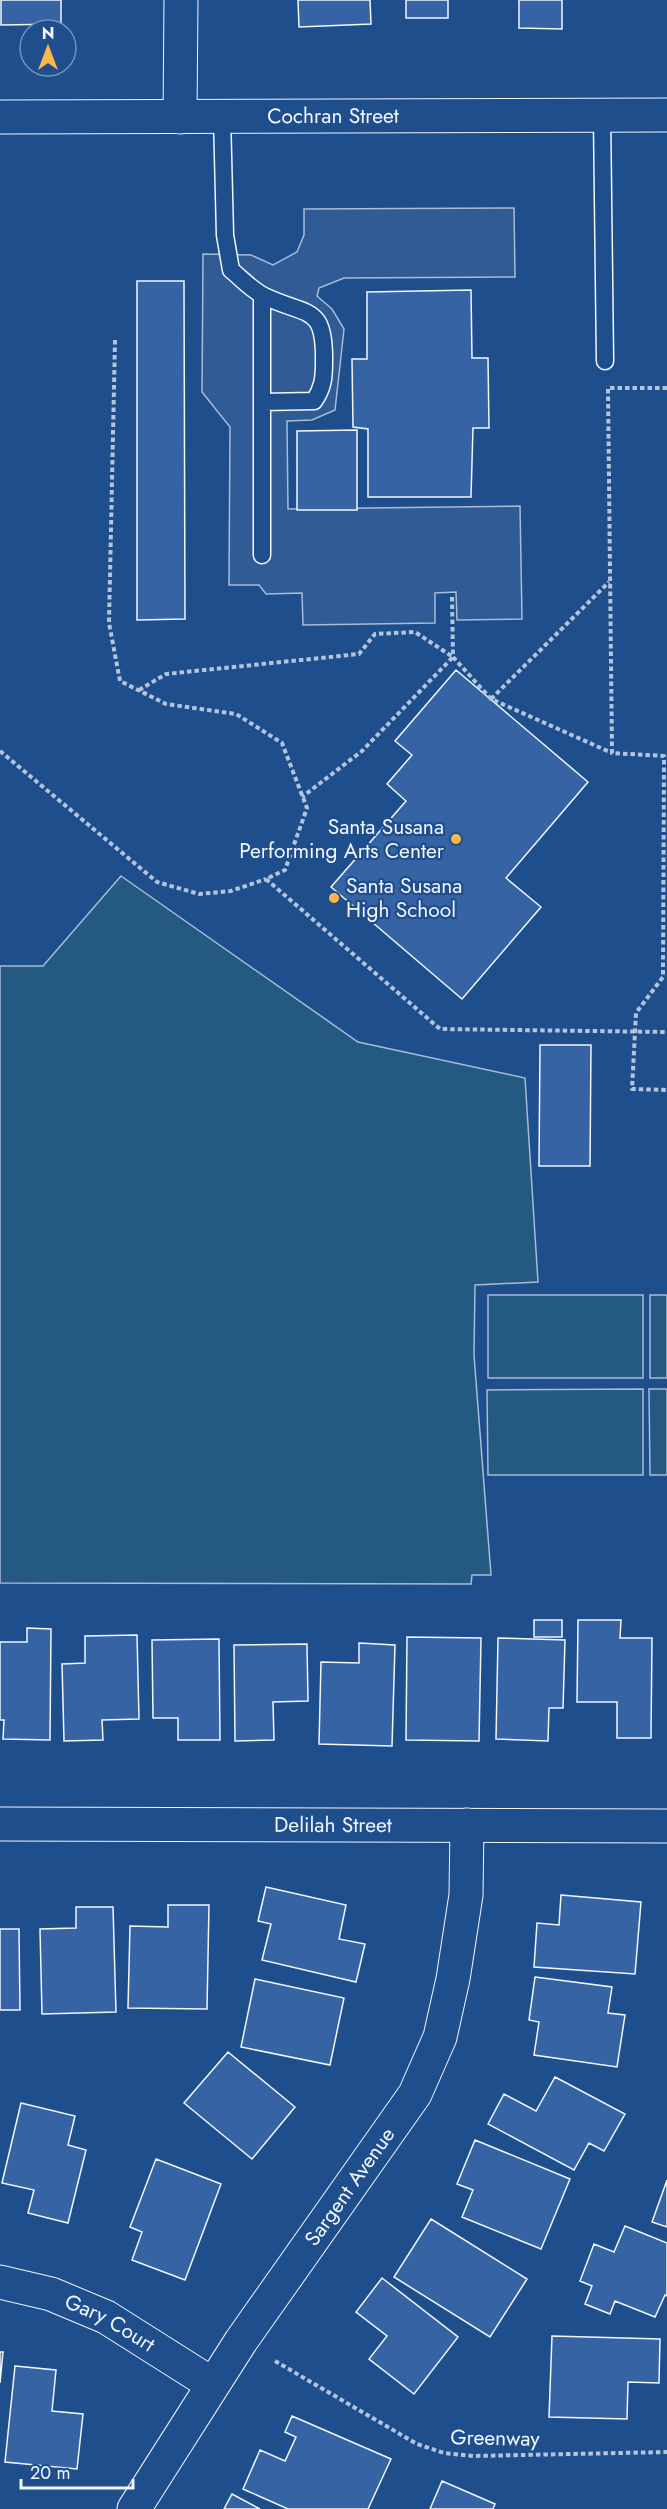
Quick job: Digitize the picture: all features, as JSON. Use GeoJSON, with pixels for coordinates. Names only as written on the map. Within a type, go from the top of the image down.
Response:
{"type":"FeatureCollection","features":[{"type":"Feature","properties":{"kind":"street"},"geometry":{"type":"LineString","coordinates":[[180,117],[181,0]]}},
{"type":"Feature","properties":{"kind":"street","name":"Cochran Street"},"geometry":{"type":"LineString","coordinates":[[0,117],[667,116]]}},
{"type":"Feature","properties":{"kind":"street","name":"Delilah Street"},"geometry":{"type":"LineString","coordinates":[[0,1824],[667,1827]]}},
{"type":"Feature","properties":{"kind":"street","name":"Sargent Avenue"},"geometry":{"type":"LineString","coordinates":[[134,2509],[240,2341],[415,2094],[440,2037],[453,1979],[466,1895],[467,1825]]}},
{"type":"Feature","properties":{"kind":"street","name":"Gary Court"},"geometry":{"type":"LineString","coordinates":[[0,2282],[51,2294],[106,2317],[213,2384]]}},
{"type":"Feature","properties":{"kind":"lane"},"geometry":{"type":"LineString","coordinates":[[602,115],[605,361]]}},
{"type":"Feature","properties":{"kind":"lane"},"geometry":{"type":"LineString","coordinates":[[222,116],[224,223],[231,270],[262,295],[314,316],[322,327],[324,351],[321,391],[314,401],[262,402]]}},
{"type":"Feature","properties":{"kind":"lane"},"geometry":{"type":"LineString","coordinates":[[262,295],[262,555]]}},
{"type":"Feature","properties":{"kind":"path"},"geometry":{"type":"LineString","coordinates":[[0,751],[157,882],[200,894],[231,891],[285,870],[307,808],[282,743],[236,714],[166,704],[120,681],[109,623],[115,340]]}},
{"type":"Feature","properties":{"kind":"path"},"geometry":{"type":"LineString","coordinates":[[612,753],[608,388],[667,388]]}},
{"type":"Feature","properties":{"kind":"path"},"geometry":{"type":"LineString","coordinates":[[491,699],[610,582]]}},
{"type":"Feature","properties":{"kind":"path"},"geometry":{"type":"LineString","coordinates":[[302,797],[362,751],[453,657],[452,597]]}},
{"type":"Feature","properties":{"kind":"path"},"geometry":{"type":"LineString","coordinates":[[139,690],[166,674],[359,654],[375,634],[415,632],[453,657],[491,699],[612,753],[664,756],[663,977],[636,1013],[632,1089],[667,1090]]}},
{"type":"Feature","properties":{"kind":"path"},"geometry":{"type":"LineString","coordinates":[[266,879],[440,1029],[667,1032]]}},
{"type":"Feature","properties":{"kind":"path","name":"Greenway"},"geometry":{"type":"LineString","coordinates":[[275,2361],[417,2444],[444,2453],[474,2456],[667,2452]]}},
{"type":"Feature","properties":{"kind":"shaded area"},"geometry":{"type":"Polygon","coordinates":[[[514,208],[515,277],[344,278],[319,288],[317,296],[332,309],[344,329],[335,410],[312,420],[287,421],[288,509],[520,506],[522,619],[457,620],[456,592],[435,593],[435,623],[303,625],[302,593],[266,594],[259,585],[229,585],[230,427],[202,392],[203,254],[251,255],[273,265],[297,252],[304,235],[304,209],[514,208]]]}},
{"type":"Feature","properties":{"kind":"shaded area"},"geometry":{"type":"Polygon","coordinates":[[[121,876],[358,1042],[525,1078],[538,1282],[475,1285],[474,1355],[491,1575],[472,1575],[471,1584],[0,1583],[0,966],[43,966],[121,876]]]}},
{"type":"Feature","properties":{"kind":"shaded area"},"geometry":{"type":"Polygon","coordinates":[[[488,1295],[643,1295],[643,1378],[488,1378],[488,1295]]]}},
{"type":"Feature","properties":{"kind":"shaded area"},"geometry":{"type":"Polygon","coordinates":[[[650,1295],[667,1295],[667,1378],[650,1378],[650,1295]]]}},
{"type":"Feature","properties":{"kind":"shaded area"},"geometry":{"type":"Polygon","coordinates":[[[643,1389],[643,1475],[488,1475],[487,1390],[643,1389]]]}},
{"type":"Feature","properties":{"kind":"shaded area"},"geometry":{"type":"Polygon","coordinates":[[[649,1389],[667,1389],[667,1475],[650,1475],[649,1389]]]}},
{"type":"Feature","properties":{"kind":"building"},"geometry":{"type":"Polygon","coordinates":[[[1,0],[61,0],[61,18],[18,18],[18,25],[1,25],[1,0]]]}},
{"type":"Feature","properties":{"kind":"building"},"geometry":{"type":"Polygon","coordinates":[[[298,0],[370,0],[371,24],[299,27],[298,0]]]}},
{"type":"Feature","properties":{"kind":"building"},"geometry":{"type":"Polygon","coordinates":[[[406,0],[448,0],[448,18],[406,18],[406,0]]]}},
{"type":"Feature","properties":{"kind":"building"},"geometry":{"type":"Polygon","coordinates":[[[519,0],[562,0],[562,29],[519,28],[519,0]]]}},
{"type":"Feature","properties":{"kind":"building"},"geometry":{"type":"Polygon","coordinates":[[[137,281],[184,281],[185,619],[137,620],[137,281]]]}},
{"type":"Feature","properties":{"kind":"building"},"geometry":{"type":"Polygon","coordinates":[[[471,290],[472,358],[488,358],[489,428],[473,428],[471,497],[368,497],[368,429],[353,427],[352,359],[367,359],[367,292],[471,290]]]}},
{"type":"Feature","properties":{"kind":"building"},"geometry":{"type":"Polygon","coordinates":[[[357,430],[357,510],[297,510],[297,431],[357,430]]]}},
{"type":"Feature","properties":{"kind":"building","name":"Santa Susana Performing Arts Center"},"geometry":{"type":"Polygon","coordinates":[[[456,670],[588,782],[506,878],[541,907],[462,999],[331,887],[406,801],[387,784],[412,755],[395,741],[456,670]]]}},
{"type":"Feature","properties":{"kind":"building"},"geometry":{"type":"Polygon","coordinates":[[[540,1045],[591,1045],[590,1166],[539,1166],[540,1045]]]}},
{"type":"Feature","properties":{"kind":"building"},"geometry":{"type":"Polygon","coordinates":[[[534,1620],[562,1620],[562,1637],[534,1637],[534,1620]]]}},
{"type":"Feature","properties":{"kind":"building"},"geometry":{"type":"Polygon","coordinates":[[[578,1620],[621,1620],[620,1638],[652,1638],[651,1738],[617,1738],[617,1702],[577,1702],[578,1620]]]}},
{"type":"Feature","properties":{"kind":"building"},"geometry":{"type":"Polygon","coordinates":[[[27,1628],[51,1629],[50,1740],[3,1739],[4,1720],[0,1720],[0,1642],[27,1642],[27,1628]]]}},
{"type":"Feature","properties":{"kind":"building"},"geometry":{"type":"Polygon","coordinates":[[[137,1635],[139,1719],[102,1720],[103,1740],[64,1741],[62,1664],[85,1663],[85,1636],[137,1635]]]}},
{"type":"Feature","properties":{"kind":"building"},"geometry":{"type":"Polygon","coordinates":[[[407,1637],[481,1638],[479,1741],[406,1740],[407,1637]]]}},
{"type":"Feature","properties":{"kind":"building"},"geometry":{"type":"Polygon","coordinates":[[[498,1638],[565,1640],[563,1708],[549,1708],[548,1741],[496,1739],[498,1638]]]}},
{"type":"Feature","properties":{"kind":"building"},"geometry":{"type":"Polygon","coordinates":[[[219,1639],[220,1740],[178,1740],[178,1718],[153,1718],[152,1640],[219,1639]]]}},
{"type":"Feature","properties":{"kind":"building"},"geometry":{"type":"Polygon","coordinates":[[[359,1643],[395,1645],[392,1746],[319,1744],[321,1662],[359,1663],[359,1643]]]}},
{"type":"Feature","properties":{"kind":"building"},"geometry":{"type":"Polygon","coordinates":[[[307,1644],[308,1701],[273,1702],[274,1740],[235,1741],[234,1645],[307,1644]]]}},
{"type":"Feature","properties":{"kind":"building"},"geometry":{"type":"Polygon","coordinates":[[[266,1887],[346,1905],[339,1939],[365,1944],[356,1982],[262,1960],[271,1924],[258,1921],[266,1887]]]}},
{"type":"Feature","properties":{"kind":"building"},"geometry":{"type":"Polygon","coordinates":[[[561,1895],[641,1902],[635,1974],[534,1967],[537,1923],[559,1925],[561,1895]]]}},
{"type":"Feature","properties":{"kind":"building"},"geometry":{"type":"Polygon","coordinates":[[[168,1905],[209,1905],[207,2009],[128,2008],[130,1926],[168,1927],[168,1905]]]}},
{"type":"Feature","properties":{"kind":"building"},"geometry":{"type":"Polygon","coordinates":[[[76,1907],[113,1907],[116,2012],[42,2014],[40,1929],[76,1928],[76,1907]]]}},
{"type":"Feature","properties":{"kind":"building"},"geometry":{"type":"Polygon","coordinates":[[[0,1929],[19,1929],[20,2010],[0,2010],[0,1929]]]}},
{"type":"Feature","properties":{"kind":"building"},"geometry":{"type":"Polygon","coordinates":[[[535,1977],[612,1987],[608,2013],[625,2015],[617,2067],[534,2055],[539,2022],[529,2020],[535,1977]]]}},
{"type":"Feature","properties":{"kind":"building"},"geometry":{"type":"Polygon","coordinates":[[[255,1979],[344,1998],[330,2065],[241,2047],[255,1979]]]}},
{"type":"Feature","properties":{"kind":"building"},"geometry":{"type":"Polygon","coordinates":[[[228,2052],[295,2107],[252,2159],[184,2103],[228,2052]]]}},
{"type":"Feature","properties":{"kind":"building"},"geometry":{"type":"Polygon","coordinates":[[[555,2077],[625,2114],[604,2151],[589,2143],[574,2170],[488,2124],[504,2094],[536,2111],[555,2077]]]}},
{"type":"Feature","properties":{"kind":"building"},"geometry":{"type":"Polygon","coordinates":[[[21,2103],[75,2116],[68,2145],[86,2150],[68,2223],[28,2213],[34,2190],[2,2183],[21,2103]]]}},
{"type":"Feature","properties":{"kind":"building"},"geometry":{"type":"Polygon","coordinates":[[[475,2140],[570,2179],[541,2249],[462,2217],[473,2190],[457,2184],[475,2140]]]}},
{"type":"Feature","properties":{"kind":"building"},"geometry":{"type":"Polygon","coordinates":[[[156,2159],[221,2184],[185,2280],[132,2260],[142,2232],[130,2227],[156,2159]]]}},
{"type":"Feature","properties":{"kind":"building"},"geometry":{"type":"Polygon","coordinates":[[[667,2180],[667,2227],[652,2222],[667,2180]]]}},
{"type":"Feature","properties":{"kind":"building"},"geometry":{"type":"Polygon","coordinates":[[[431,2219],[527,2279],[490,2337],[394,2277],[431,2219]]]}},
{"type":"Feature","properties":{"kind":"building"},"geometry":{"type":"Polygon","coordinates":[[[625,2226],[667,2243],[667,2296],[665,2295],[655,2317],[615,2301],[610,2314],[585,2304],[592,2286],[580,2281],[594,2244],[614,2252],[625,2226]]]}},
{"type":"Feature","properties":{"kind":"building"},"geometry":{"type":"Polygon","coordinates":[[[382,2278],[458,2337],[414,2394],[369,2359],[387,2336],[356,2312],[382,2278]]]}},
{"type":"Feature","properties":{"kind":"building"},"geometry":{"type":"Polygon","coordinates":[[[552,2336],[660,2339],[659,2383],[628,2382],[627,2419],[549,2417],[552,2336]]]}},
{"type":"Feature","properties":{"kind":"building"},"geometry":{"type":"Polygon","coordinates":[[[0,2352],[3,2352],[0,2383],[0,2352]]]}},
{"type":"Feature","properties":{"kind":"building"},"geometry":{"type":"Polygon","coordinates":[[[15,2366],[56,2370],[52,2411],[83,2414],[77,2469],[5,2462],[15,2366]]]}},
{"type":"Feature","properties":{"kind":"building"},"geometry":{"type":"Polygon","coordinates":[[[292,2416],[391,2459],[368,2509],[288,2509],[243,2489],[260,2450],[285,2461],[296,2437],[285,2432],[292,2416]]]}},
{"type":"Feature","properties":{"kind":"building"},"geometry":{"type":"Polygon","coordinates":[[[442,2481],[495,2504],[493,2509],[430,2509],[442,2481]]]}},
{"type":"Feature","properties":{"kind":"building"},"geometry":{"type":"Polygon","coordinates":[[[232,2494],[260,2509],[224,2509],[232,2494]]]}},
{"type":"Feature","properties":{"kind":"place","name":"Santa Susana Performing Arts Center"},"geometry":{"type":"Point","coordinates":[456,839]}},
{"type":"Feature","properties":{"kind":"place","name":"Santa Susana High School"},"geometry":{"type":"Point","coordinates":[334,898]}}]}
